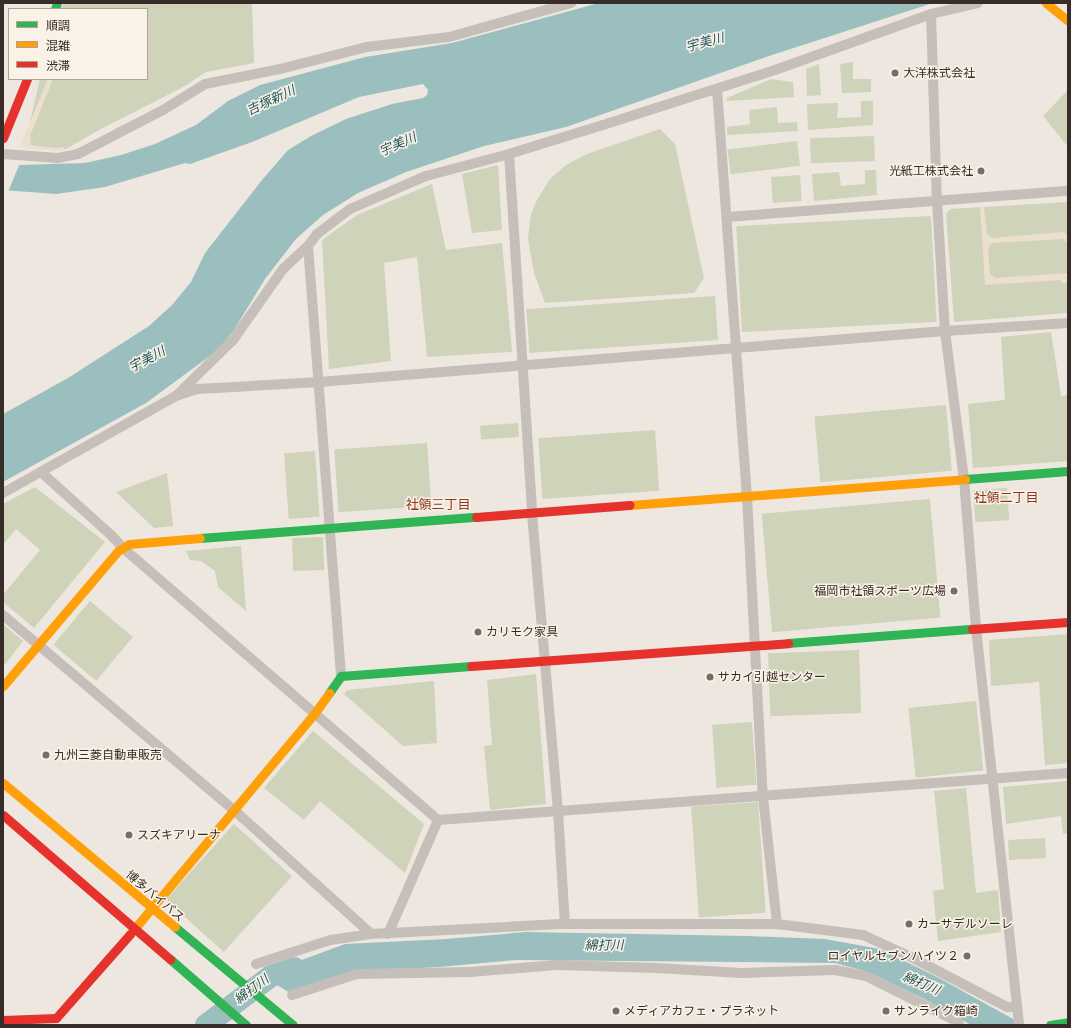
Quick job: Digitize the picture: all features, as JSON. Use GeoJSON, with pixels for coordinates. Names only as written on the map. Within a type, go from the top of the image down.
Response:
{"type":"FeatureCollection","features":[{"type":"Feature","properties":{"kind":"main road"},"geometry":{"type":"LineString","coordinates":[[1046,3],[1068,21]]}},
{"type":"Feature","properties":{"kind":"main road"},"geometry":{"type":"LineString","coordinates":[[3,138],[27,80]]}},
{"type":"Feature","properties":{"kind":"main road"},"geometry":{"type":"LineString","coordinates":[[3,686],[118,551],[129,544],[532,514],[1068,471]]}},
{"type":"Feature","properties":{"kind":"main road"},"geometry":{"type":"LineString","coordinates":[[3,1020],[57,1022],[314,714],[341,676],[1068,622]]}},
{"type":"Feature","properties":{"kind":"main road","name":"博多バイパス"},"geometry":{"type":"LineString","coordinates":[[3,783],[237,980],[269,1004],[293,1025]]}},
{"type":"Feature","properties":{"kind":"main road"},"geometry":{"type":"LineString","coordinates":[[3,815],[136,928],[243,1022]]}},
{"type":"Feature","properties":{"kind":"main road"},"geometry":{"type":"LineString","coordinates":[[1050,1025],[1068,1022]]}},
{"type":"Feature","properties":{"kind":"street"},"geometry":{"type":"LineString","coordinates":[[3,154],[58,158],[78,154],[163,110],[205,84],[280,69],[367,47],[450,38],[536,8],[571,3]]}},
{"type":"Feature","properties":{"kind":"street"},"geometry":{"type":"LineString","coordinates":[[176,396],[233,340],[283,269],[308,246],[317,234],[350,209],[426,176],[509,154],[717,89],[931,14],[978,3]]}},
{"type":"Feature","properties":{"kind":"street"},"geometry":{"type":"LineString","coordinates":[[931,14],[937,201],[945,331],[964,479],[976,628],[1018,1022]]}},
{"type":"Feature","properties":{"kind":"street"},"geometry":{"type":"LineString","coordinates":[[717,89],[747,496],[763,797],[777,924]]}},
{"type":"Feature","properties":{"kind":"street"},"geometry":{"type":"LineString","coordinates":[[509,154],[532,514],[558,811],[565,924]]}},
{"type":"Feature","properties":{"kind":"street"},"geometry":{"type":"LineString","coordinates":[[727,217],[1068,191]]}},
{"type":"Feature","properties":{"kind":"street"},"geometry":{"type":"LineString","coordinates":[[308,246],[331,528],[341,676]]}},
{"type":"Feature","properties":{"kind":"street"},"geometry":{"type":"LineString","coordinates":[[3,493],[176,396],[198,389],[319,382],[522,364],[735,349],[945,331],[1068,323]]}},
{"type":"Feature","properties":{"kind":"street"},"geometry":{"type":"LineString","coordinates":[[41,472],[111,535],[122,548],[438,820],[1068,774]]}},
{"type":"Feature","properties":{"kind":"street"},"geometry":{"type":"LineString","coordinates":[[3,615],[234,810],[371,934]]}},
{"type":"Feature","properties":{"kind":"street"},"geometry":{"type":"LineString","coordinates":[[388,934],[438,820]]}},
{"type":"Feature","properties":{"kind":"street"},"geometry":{"type":"LineString","coordinates":[[256,964],[330,940],[371,934],[565,924],[777,924],[863,935],[911,957],[1007,1007],[1017,1007]]}},
{"type":"Feature","properties":{"kind":"street"},"geometry":{"type":"LineString","coordinates":[[292,996],[357,974],[470,972],[557,965],[742,973],[836,970],[866,976],[958,1022],[959,1025]]}},
{"type":"Feature","properties":{"kind":"green space"},"geometry":{"type":"Polygon","coordinates":[[[64,3],[252,3],[254,63],[206,72],[183,87],[99,130],[66,149],[30,148],[26,139],[40,80],[148,80],[148,8],[62,8],[64,3]]]}},
{"type":"Feature","properties":{"kind":"green space"},"geometry":{"type":"Polygon","coordinates":[[[853,62],[853,79],[871,79],[871,92],[842,93],[840,64],[853,62]]]}},
{"type":"Feature","properties":{"kind":"green space"},"geometry":{"type":"Polygon","coordinates":[[[819,64],[821,95],[807,96],[806,69],[819,64]]]}},
{"type":"Feature","properties":{"kind":"green space"},"geometry":{"type":"Polygon","coordinates":[[[771,79],[793,82],[794,97],[727,101],[727,98],[771,79]]]}},
{"type":"Feature","properties":{"kind":"green space"},"geometry":{"type":"Polygon","coordinates":[[[1068,90],[1068,147],[1043,116],[1068,90]]]}},
{"type":"Feature","properties":{"kind":"green space"},"geometry":{"type":"Polygon","coordinates":[[[861,101],[873,101],[873,125],[808,130],[807,104],[838,103],[837,118],[861,117],[861,101]]]}},
{"type":"Feature","properties":{"kind":"green space"},"geometry":{"type":"Polygon","coordinates":[[[777,107],[778,123],[797,122],[798,131],[727,135],[727,127],[750,124],[749,110],[777,107]]]}},
{"type":"Feature","properties":{"kind":"green space"},"geometry":{"type":"Polygon","coordinates":[[[660,129],[675,144],[704,278],[694,293],[545,303],[534,273],[528,238],[531,214],[537,200],[550,179],[566,165],[587,154],[660,129]]]}},
{"type":"Feature","properties":{"kind":"green space"},"geometry":{"type":"Polygon","coordinates":[[[874,136],[875,161],[811,163],[810,138],[874,136]]]}},
{"type":"Feature","properties":{"kind":"green space"},"geometry":{"type":"Polygon","coordinates":[[[797,141],[800,166],[731,174],[728,150],[797,141]]]}},
{"type":"Feature","properties":{"kind":"green space"},"geometry":{"type":"Polygon","coordinates":[[[498,165],[502,230],[472,233],[462,174],[498,165]]]}},
{"type":"Feature","properties":{"kind":"green space"},"geometry":{"type":"Polygon","coordinates":[[[865,170],[876,170],[877,195],[814,201],[812,174],[839,172],[841,186],[865,184],[865,170]]]}},
{"type":"Feature","properties":{"kind":"green space"},"geometry":{"type":"Polygon","coordinates":[[[800,175],[802,201],[773,203],[771,177],[800,175]]]}},
{"type":"Feature","properties":{"kind":"green space"},"geometry":{"type":"Polygon","coordinates":[[[432,184],[446,250],[502,243],[512,352],[427,357],[417,257],[384,263],[391,361],[329,369],[322,240],[357,215],[432,184]]]}},
{"type":"Feature","properties":{"kind":"green space"},"geometry":{"type":"Polygon","coordinates":[[[1068,202],[1068,313],[954,322],[946,214],[950,209],[1068,202]]]}},
{"type":"Feature","properties":{"kind":"green space"},"geometry":{"type":"Polygon","coordinates":[[[931,216],[937,322],[742,332],[736,226],[931,216]]]}},
{"type":"Feature","properties":{"kind":"green space"},"geometry":{"type":"Polygon","coordinates":[[[715,296],[718,340],[530,353],[526,309],[715,296]]]}},
{"type":"Feature","properties":{"kind":"green space"},"geometry":{"type":"Polygon","coordinates":[[[1051,332],[1061,396],[1068,395],[1068,461],[973,468],[968,404],[1005,400],[1001,337],[1051,332]]]}},
{"type":"Feature","properties":{"kind":"green space"},"geometry":{"type":"Polygon","coordinates":[[[946,405],[952,471],[820,482],[815,417],[946,405]]]}},
{"type":"Feature","properties":{"kind":"green space"},"geometry":{"type":"Polygon","coordinates":[[[518,423],[519,437],[481,440],[480,426],[518,423]]]}},
{"type":"Feature","properties":{"kind":"green space"},"geometry":{"type":"Polygon","coordinates":[[[655,430],[659,491],[543,499],[538,438],[655,430]]]}},
{"type":"Feature","properties":{"kind":"green space"},"geometry":{"type":"Polygon","coordinates":[[[427,443],[431,506],[339,512],[334,449],[427,443]]]}},
{"type":"Feature","properties":{"kind":"green space"},"geometry":{"type":"Polygon","coordinates":[[[315,451],[320,517],[289,519],[284,453],[315,451]]]}},
{"type":"Feature","properties":{"kind":"green space"},"geometry":{"type":"Polygon","coordinates":[[[167,473],[173,526],[154,528],[116,492],[167,473]]]}},
{"type":"Feature","properties":{"kind":"green space"},"geometry":{"type":"Polygon","coordinates":[[[35,487],[105,542],[34,628],[3,602],[3,595],[40,550],[16,529],[3,545],[3,504],[35,487]]]}},
{"type":"Feature","properties":{"kind":"green space"},"geometry":{"type":"Polygon","coordinates":[[[1007,488],[1009,520],[975,522],[973,490],[1007,488]]]}},
{"type":"Feature","properties":{"kind":"green space"},"geometry":{"type":"Polygon","coordinates":[[[930,499],[940,618],[772,632],[762,514],[930,499]]]}},
{"type":"Feature","properties":{"kind":"green space"},"geometry":{"type":"Polygon","coordinates":[[[323,537],[324,570],[293,571],[292,538],[323,537]]]}},
{"type":"Feature","properties":{"kind":"green space"},"geometry":{"type":"Polygon","coordinates":[[[241,546],[246,611],[218,587],[215,571],[201,561],[190,560],[186,551],[241,546]]]}},
{"type":"Feature","properties":{"kind":"green space"},"geometry":{"type":"Polygon","coordinates":[[[90,601],[133,637],[96,681],[53,645],[90,601]]]}},
{"type":"Feature","properties":{"kind":"green space"},"geometry":{"type":"Polygon","coordinates":[[[3,624],[23,641],[3,667],[3,624]]]}},
{"type":"Feature","properties":{"kind":"green space"},"geometry":{"type":"Polygon","coordinates":[[[1068,634],[1068,763],[1045,765],[1039,682],[991,686],[989,640],[1068,634]]]}},
{"type":"Feature","properties":{"kind":"green space"},"geometry":{"type":"Polygon","coordinates":[[[859,650],[861,713],[770,716],[768,653],[859,650]]]}},
{"type":"Feature","properties":{"kind":"green space"},"geometry":{"type":"Polygon","coordinates":[[[536,674],[546,804],[490,810],[484,746],[492,745],[487,680],[536,674]]]}},
{"type":"Feature","properties":{"kind":"green space"},"geometry":{"type":"Polygon","coordinates":[[[434,681],[437,743],[403,746],[344,694],[347,690],[434,681]]]}},
{"type":"Feature","properties":{"kind":"green space"},"geometry":{"type":"Polygon","coordinates":[[[976,701],[983,771],[916,778],[908,708],[976,701]]]}},
{"type":"Feature","properties":{"kind":"green space"},"geometry":{"type":"Polygon","coordinates":[[[752,722],[756,785],[716,788],[712,725],[752,722]]]}},
{"type":"Feature","properties":{"kind":"green space"},"geometry":{"type":"Polygon","coordinates":[[[313,731],[424,824],[405,873],[320,801],[304,820],[264,788],[313,731]]]}},
{"type":"Feature","properties":{"kind":"green space"},"geometry":{"type":"Polygon","coordinates":[[[1068,781],[1068,833],[1063,834],[1061,816],[1006,824],[1003,787],[1068,781]]]}},
{"type":"Feature","properties":{"kind":"green space"},"geometry":{"type":"Polygon","coordinates":[[[966,788],[976,893],[998,890],[1001,932],[938,941],[933,891],[944,889],[934,791],[966,788]]]}},
{"type":"Feature","properties":{"kind":"green space"},"geometry":{"type":"Polygon","coordinates":[[[758,802],[766,913],[699,917],[691,807],[758,802]]]}},
{"type":"Feature","properties":{"kind":"green space"},"geometry":{"type":"Polygon","coordinates":[[[234,824],[292,876],[224,952],[166,900],[234,824]]]}},
{"type":"Feature","properties":{"kind":"green space"},"geometry":{"type":"Polygon","coordinates":[[[1045,838],[1046,858],[1009,860],[1008,840],[1045,838]]]}},
{"type":"Feature","properties":{"kind":"shaded area"},"geometry":{"type":"Polygon","coordinates":[[[48,80],[53,80],[30,136],[31,145],[54,148],[64,147],[64,150],[54,151],[25,148],[21,143],[48,80]]]}},
{"type":"Feature","properties":{"kind":"shaded area"},"geometry":{"type":"Polygon","coordinates":[[[984,206],[987,234],[992,238],[1064,232],[1068,236],[1068,243],[1063,239],[992,243],[988,248],[990,274],[995,278],[1068,273],[1068,283],[1063,283],[1060,280],[985,285],[980,207],[984,206]]]}},
{"type":"Feature","properties":{"kind":"water"},"geometry":{"type":"Polygon","coordinates":[[[599,3],[933,3],[775,54],[566,127],[484,146],[406,172],[358,193],[323,215],[296,239],[265,279],[234,330],[218,350],[146,403],[3,482],[3,414],[68,378],[149,326],[172,305],[191,282],[205,253],[262,180],[288,150],[311,136],[346,119],[392,104],[423,98],[427,95],[428,90],[423,84],[359,97],[252,142],[190,164],[185,163],[105,187],[56,194],[3,190],[19,165],[85,163],[121,155],[155,144],[196,125],[228,101],[260,85],[365,57],[452,43],[599,3]]]}},
{"type":"Feature","properties":{"kind":"water"},"geometry":{"type":"Polygon","coordinates":[[[526,932],[825,939],[880,949],[939,978],[1024,1025],[971,1025],[924,999],[868,972],[835,963],[516,960],[439,967],[349,972],[290,993],[261,975],[345,944],[446,939],[526,932]]]}},
{"type":"Feature","properties":{"kind":"pier"},"geometry":{"type":"Polygon","coordinates":[[[3,161],[20,163],[8,192],[3,192],[3,161]]]}},
{"type":"Feature","properties":{"kind":"waterway","name":"綿打川"},"geometry":{"type":"LineString","coordinates":[[206,1025],[271,976],[295,968]]}},
{"type":"Feature","properties":{"kind":"traffic: fast"},"geometry":{"type":"LineString","coordinates":[[55,8],[57,3]]}},
{"type":"Feature","properties":{"kind":"traffic: fast"},"geometry":{"type":"LineString","coordinates":[[965,479],[1068,471]]}},
{"type":"Feature","properties":{"kind":"traffic: fast"},"geometry":{"type":"LineString","coordinates":[[200,538],[476,517]]}},
{"type":"Feature","properties":{"kind":"traffic: fast"},"geometry":{"type":"LineString","coordinates":[[788,643],[972,629]]}},
{"type":"Feature","properties":{"kind":"traffic: fast"},"geometry":{"type":"LineString","coordinates":[[329,693],[341,676],[471,666]]}},
{"type":"Feature","properties":{"kind":"traffic: fast"},"geometry":{"type":"LineString","coordinates":[[175,927],[293,1025]]}},
{"type":"Feature","properties":{"kind":"traffic: fast"},"geometry":{"type":"LineString","coordinates":[[170,959],[246,1025]]}},
{"type":"Feature","properties":{"kind":"traffic: fast"},"geometry":{"type":"LineString","coordinates":[[1050,1025],[1068,1022]]}},
{"type":"Feature","properties":{"kind":"traffic: slow"},"geometry":{"type":"LineString","coordinates":[[1046,3],[1068,21]]}},
{"type":"Feature","properties":{"kind":"traffic: slow"},"geometry":{"type":"LineString","coordinates":[[630,505],[965,479]]}},
{"type":"Feature","properties":{"kind":"traffic: slow"},"geometry":{"type":"LineString","coordinates":[[3,686],[118,551],[129,544],[200,538]]}},
{"type":"Feature","properties":{"kind":"traffic: slow"},"geometry":{"type":"LineString","coordinates":[[130,934],[314,714],[329,693]]}},
{"type":"Feature","properties":{"kind":"traffic: slow"},"geometry":{"type":"LineString","coordinates":[[3,783],[175,927]]}},
{"type":"Feature","properties":{"kind":"traffic: jam"},"geometry":{"type":"LineString","coordinates":[[3,138],[27,80]]}},
{"type":"Feature","properties":{"kind":"traffic: jam"},"geometry":{"type":"LineString","coordinates":[[476,517],[630,505]]}},
{"type":"Feature","properties":{"kind":"traffic: jam"},"geometry":{"type":"LineString","coordinates":[[972,629],[1068,622]]}},
{"type":"Feature","properties":{"kind":"traffic: jam"},"geometry":{"type":"LineString","coordinates":[[471,666],[788,643]]}},
{"type":"Feature","properties":{"kind":"traffic: jam"},"geometry":{"type":"LineString","coordinates":[[3,815],[170,959]]}},
{"type":"Feature","properties":{"kind":"traffic: jam"},"geometry":{"type":"LineString","coordinates":[[3,1020],[56,1018],[130,934]]}},
{"type":"Feature","properties":{"kind":"place","name":"大洋株式会社"},"geometry":{"type":"Point","coordinates":[895,73]}},
{"type":"Feature","properties":{"kind":"place","name":"光紙工株式会社"},"geometry":{"type":"Point","coordinates":[981,171]}},
{"type":"Feature","properties":{"kind":"place","name":"福岡市社領スポーツ広場"},"geometry":{"type":"Point","coordinates":[954,591]}},
{"type":"Feature","properties":{"kind":"place","name":"カリモク家具"},"geometry":{"type":"Point","coordinates":[478,632]}},
{"type":"Feature","properties":{"kind":"place","name":"サカイ引越センター"},"geometry":{"type":"Point","coordinates":[710,677]}},
{"type":"Feature","properties":{"kind":"place","name":"九州三菱自動車販売"},"geometry":{"type":"Point","coordinates":[46,755]}},
{"type":"Feature","properties":{"kind":"place","name":"スズキアリーナ"},"geometry":{"type":"Point","coordinates":[129,835]}},
{"type":"Feature","properties":{"kind":"place","name":"カーサデルソーレ"},"geometry":{"type":"Point","coordinates":[909,924]}},
{"type":"Feature","properties":{"kind":"place","name":"ロイヤルセブンハイツ２"},"geometry":{"type":"Point","coordinates":[967,956]}},
{"type":"Feature","properties":{"kind":"place","name":"メディアカフェ・プラネット"},"geometry":{"type":"Point","coordinates":[616,1011]}},
{"type":"Feature","properties":{"kind":"place","name":"サンライク箱崎"},"geometry":{"type":"Point","coordinates":[886,1011]}},
{"type":"Feature","properties":{"kind":"district","name":"社領二丁目"},"geometry":{"type":"Point","coordinates":[1006,498]}},
{"type":"Feature","properties":{"kind":"district","name":"社領三丁目"},"geometry":{"type":"Point","coordinates":[438,505]}},
{"type":"Feature","properties":{"kind":"water label","name":"宇美川"},"geometry":{"type":"Point","coordinates":[705,43]}},
{"type":"Feature","properties":{"kind":"water label","name":"吉塚新川"},"geometry":{"type":"Point","coordinates":[271,101]}},
{"type":"Feature","properties":{"kind":"water label","name":"宇美川"},"geometry":{"type":"Point","coordinates":[398,145]}},
{"type":"Feature","properties":{"kind":"water label","name":"宇美川"},"geometry":{"type":"Point","coordinates":[147,360]}}]}
